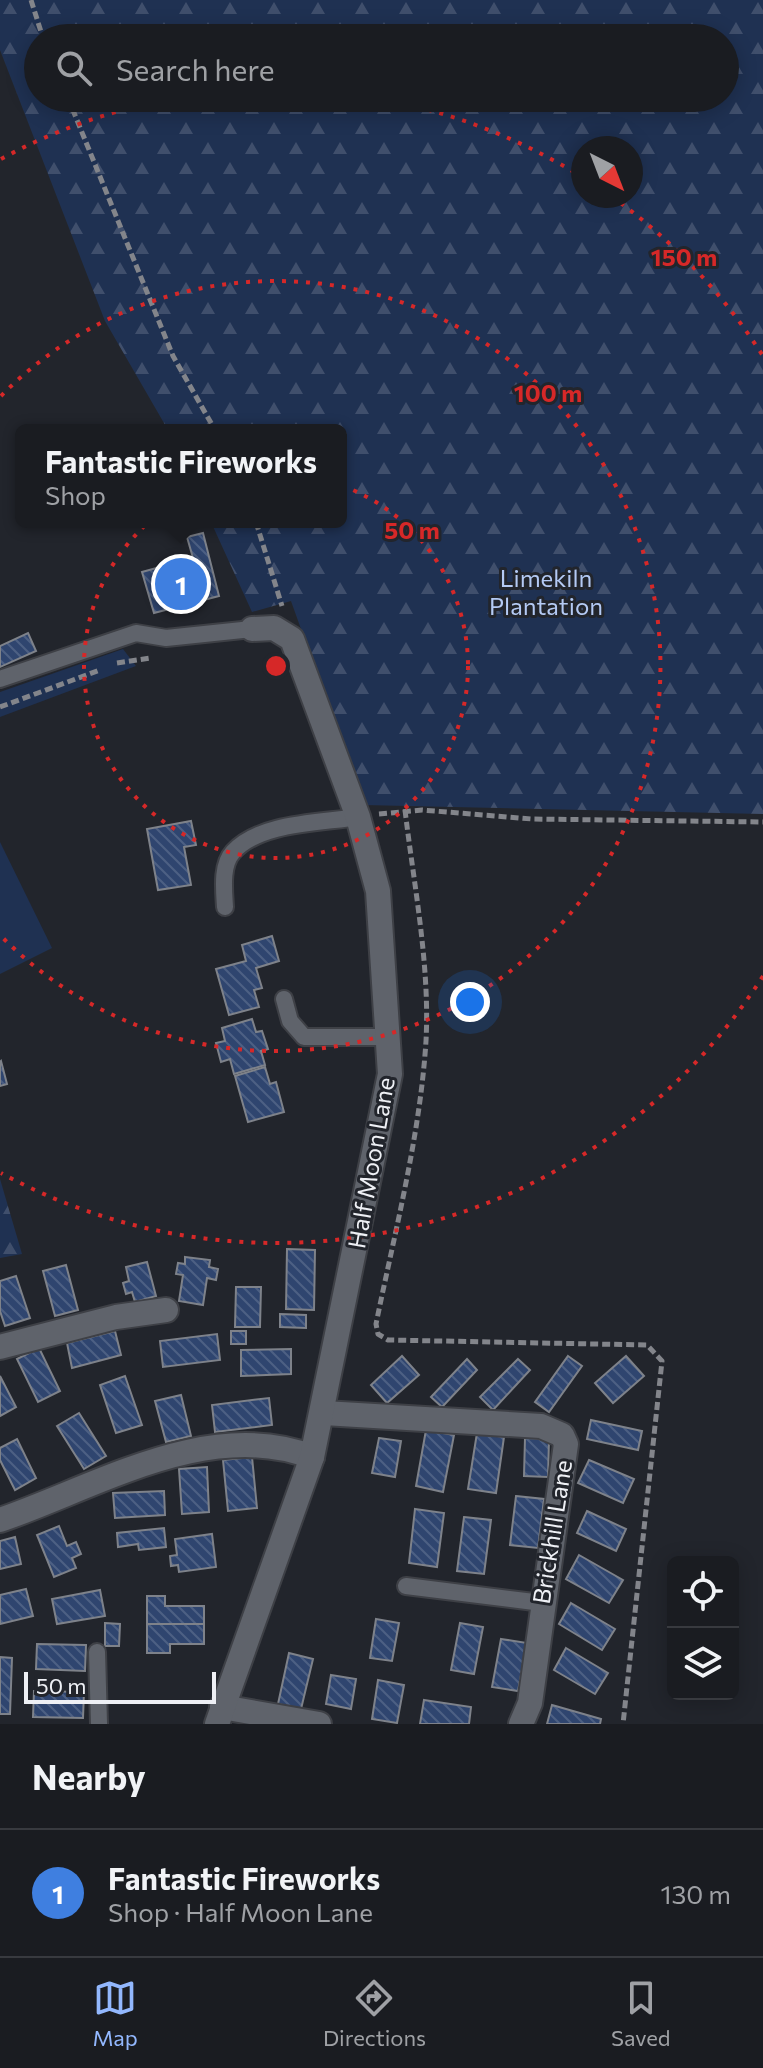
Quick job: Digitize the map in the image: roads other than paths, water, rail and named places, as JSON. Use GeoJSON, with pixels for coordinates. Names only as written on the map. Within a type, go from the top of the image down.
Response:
{"type":"FeatureCollection","features":[{"type":"Feature","properties":{"kind":"street","name":"Half Moon Lane"},"geometry":{"type":"LineString","coordinates":[[220,1716],[312,1457],[324,1413],[390,1074],[378,891],[358,817],[292,639],[274,628],[252,629]]}},
{"type":"Feature","properties":{"kind":"street"},"geometry":{"type":"LineString","coordinates":[[0,1347],[116,1317],[166,1310]]}},
{"type":"Feature","properties":{"kind":"street","name":"Brickhill Lane"},"geometry":{"type":"LineString","coordinates":[[324,1413],[541,1426],[559,1431],[566,1444],[530,1703],[521,1724]]}},
{"type":"Feature","properties":{"kind":"street"},"geometry":{"type":"LineString","coordinates":[[0,1520],[133,1469],[208,1448],[290,1448],[312,1457]]}},
{"type":"Feature","properties":{"kind":"street"},"geometry":{"type":"LineString","coordinates":[[220,1716],[319,1724]]}},
{"type":"Feature","properties":{"kind":"lane"},"geometry":{"type":"LineString","coordinates":[[0,679],[136,633],[166,638],[252,629]]}},
{"type":"Feature","properties":{"kind":"lane"},"geometry":{"type":"LineString","coordinates":[[225,907],[226,867],[233,852],[252,839],[266,833],[358,817]]}},
{"type":"Feature","properties":{"kind":"lane"},"geometry":{"type":"LineString","coordinates":[[284,999],[290,1021],[304,1037],[389,1037]]}},
{"type":"Feature","properties":{"kind":"lane"},"geometry":{"type":"LineString","coordinates":[[406,1586],[542,1603]]}},
{"type":"Feature","properties":{"kind":"lane"},"geometry":{"type":"LineString","coordinates":[[97,1652],[99,1724]]}},
{"type":"Feature","properties":{"kind":"place","name":"Fantastic Fireworks"},"geometry":{"type":"Point","coordinates":[181,584]}},
{"type":"Feature","properties":{"kind":"park label","name":"Limekiln Plantation"},"geometry":{"type":"Point","coordinates":[546,593]}}]}
